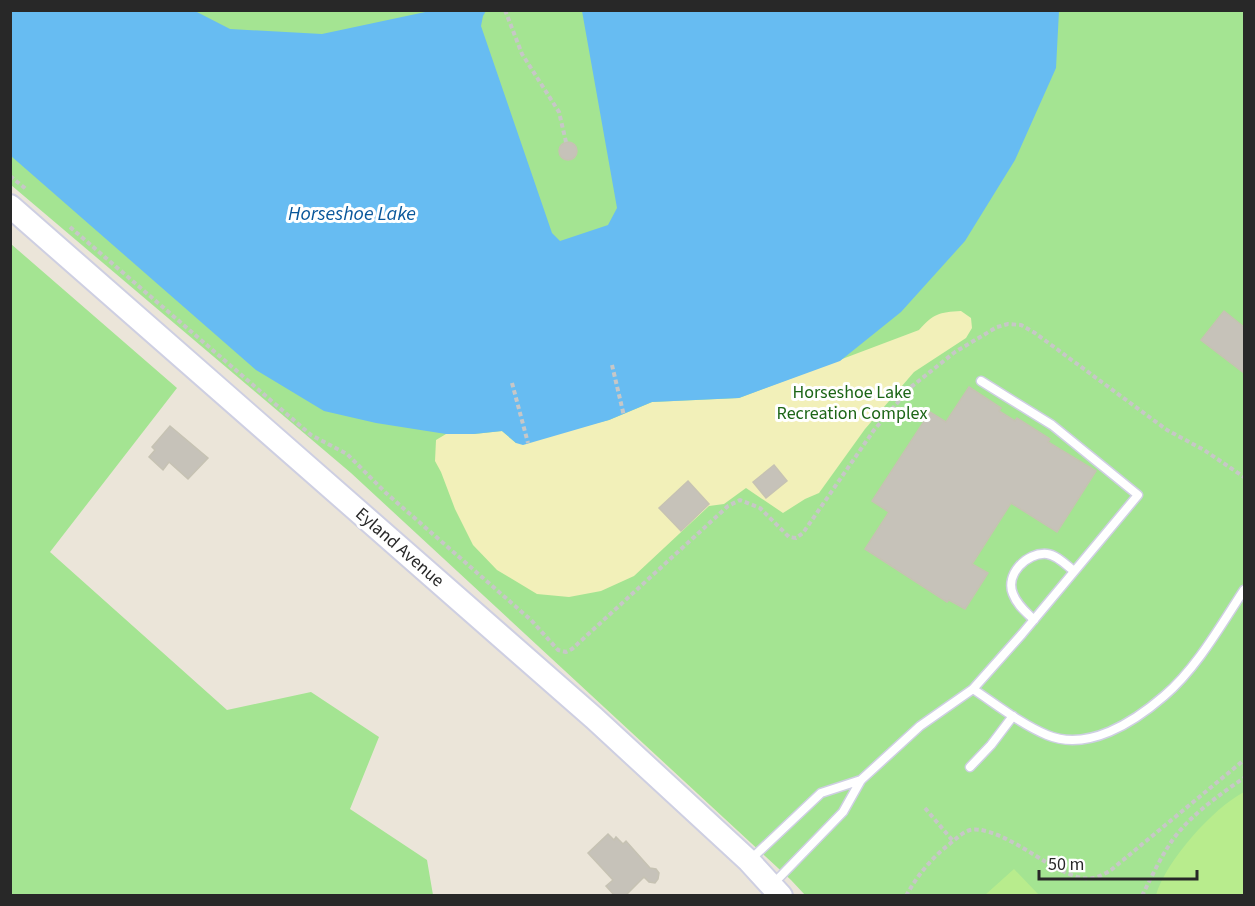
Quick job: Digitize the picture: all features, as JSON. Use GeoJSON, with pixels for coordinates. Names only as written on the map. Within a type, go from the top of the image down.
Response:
{"type":"FeatureCollection","features":[{"type":"Feature","properties":{"kind":"street","name":"Eyland Avenue"},"geometry":{"type":"LineString","coordinates":[[10,206],[585,710],[777,890]]}},
{"type":"Feature","properties":{"kind":"lane"},"geometry":{"type":"LineString","coordinates":[[777,890],[843,812],[861,780],[920,726],[973,689],[1138,495],[1052,425],[981,381]]}},
{"type":"Feature","properties":{"kind":"lane"},"geometry":{"type":"LineString","coordinates":[[1034,620],[1019,606],[1013,596],[1011,587],[1013,574],[1018,567],[1035,555],[1047,554],[1057,557],[1074,571]]}},
{"type":"Feature","properties":{"kind":"lane"},"geometry":{"type":"LineString","coordinates":[[973,689],[1013,716],[1048,735],[1065,738],[1096,737],[1130,721],[1164,696],[1205,648],[1245,590]]}},
{"type":"Feature","properties":{"kind":"lane"},"geometry":{"type":"LineString","coordinates":[[970,768],[1013,716]]}},
{"type":"Feature","properties":{"kind":"lane"},"geometry":{"type":"LineString","coordinates":[[748,861],[821,793],[861,780]]}},
{"type":"Feature","properties":{"kind":"path"},"geometry":{"type":"LineString","coordinates":[[505,10],[522,54],[559,112],[566,142]]}},
{"type":"Feature","properties":{"kind":"path"},"geometry":{"type":"LineString","coordinates":[[10,176],[28,191]]}},
{"type":"Feature","properties":{"kind":"path"},"geometry":{"type":"LineString","coordinates":[[64,222],[311,435],[346,454],[386,493],[531,620],[558,650],[566,652],[572,650],[728,506],[740,500],[760,508],[789,537],[796,538],[803,533],[874,430],[911,387],[955,352],[997,327],[1008,324],[1021,325],[1035,333],[1167,430],[1204,450],[1245,477]]}},
{"type":"Feature","properties":{"kind":"path"},"geometry":{"type":"LineString","coordinates":[[612,365],[624,416]]}},
{"type":"Feature","properties":{"kind":"path"},"geometry":{"type":"LineString","coordinates":[[512,383],[528,443]]}},
{"type":"Feature","properties":{"kind":"path"},"geometry":{"type":"LineString","coordinates":[[906,896],[914,880],[929,863],[963,833],[973,830],[986,831],[1062,871],[1077,877],[1094,879],[1111,870],[1245,760]]}},
{"type":"Feature","properties":{"kind":"path"},"geometry":{"type":"LineString","coordinates":[[1142,896],[1156,867],[1175,837],[1196,816],[1245,778]]}},
{"type":"Feature","properties":{"kind":"path"},"geometry":{"type":"LineString","coordinates":[[925,808],[953,841]]}},
{"type":"Feature","properties":{"kind":"green space","name":"Horseshoe Lake Recreation Complex"},"geometry":{"type":"Polygon","coordinates":[[[11,11],[1244,11],[1244,895],[805,895],[351,473],[11,185],[11,11]]]}},
{"type":"Feature","properties":{"kind":"green space"},"geometry":{"type":"Polygon","coordinates":[[[11,244],[177,388],[50,552],[227,710],[311,692],[379,737],[350,809],[427,860],[433,895],[11,895],[11,244]]]}},
{"type":"Feature","properties":{"kind":"green space"},"geometry":{"type":"Polygon","coordinates":[[[1244,792],[1244,895],[1156,895],[1161,881],[1192,837],[1219,810],[1244,792]]]}},
{"type":"Feature","properties":{"kind":"green space"},"geometry":{"type":"Polygon","coordinates":[[[1014,869],[1039,895],[985,895],[1014,869]]]}},
{"type":"Feature","properties":{"kind":"sand"},"geometry":{"type":"Polygon","coordinates":[[[961,311],[971,318],[972,328],[966,338],[914,372],[865,429],[819,493],[783,513],[746,488],[724,504],[709,506],[634,576],[601,591],[569,597],[537,594],[497,570],[473,545],[435,461],[436,440],[446,434],[502,431],[516,443],[609,420],[652,402],[739,398],[919,330],[928,320],[937,315],[961,311]]]}},
{"type":"Feature","properties":{"kind":"water","name":"Horseshoe Lake"},"geometry":{"type":"Polygon","coordinates":[[[11,10],[195,11],[230,29],[322,34],[430,11],[486,11],[481,26],[552,233],[560,241],[608,225],[617,208],[582,11],[1059,11],[1056,68],[1015,160],[965,241],[901,312],[840,361],[739,398],[652,402],[609,420],[523,445],[516,443],[502,431],[446,434],[376,423],[324,411],[256,370],[11,156],[11,10]]]}},
{"type":"Feature","properties":{"kind":"building"},"geometry":{"type":"Polygon","coordinates":[[[564,142],[572,142],[577,147],[575,158],[564,160],[559,155],[559,147],[564,142]]]}},
{"type":"Feature","properties":{"kind":"building"},"geometry":{"type":"Polygon","coordinates":[[[1224,311],[1244,327],[1244,373],[1201,340],[1224,311]]]}},
{"type":"Feature","properties":{"kind":"building"},"geometry":{"type":"Polygon","coordinates":[[[969,387],[1001,408],[999,411],[1015,421],[1017,418],[1050,439],[1048,442],[1096,471],[1057,532],[1011,503],[972,564],[988,573],[965,609],[949,600],[947,602],[865,549],[889,512],[872,501],[930,412],[946,422],[969,387]]]}},
{"type":"Feature","properties":{"kind":"building"},"geometry":{"type":"Polygon","coordinates":[[[170,426],[208,458],[188,479],[169,462],[163,470],[149,457],[155,450],[152,447],[170,426]]]}},
{"type":"Feature","properties":{"kind":"building"},"geometry":{"type":"Polygon","coordinates":[[[774,465],[787,481],[766,498],[753,482],[774,465]]]}},
{"type":"Feature","properties":{"kind":"building"},"geometry":{"type":"Polygon","coordinates":[[[688,481],[709,504],[681,531],[659,508],[688,481]]]}},
{"type":"Feature","properties":{"kind":"building"},"geometry":{"type":"Polygon","coordinates":[[[608,834],[614,840],[616,837],[623,844],[626,841],[650,868],[656,869],[659,873],[655,883],[649,882],[644,877],[625,896],[615,896],[606,886],[613,880],[588,853],[608,834]]]}}]}
